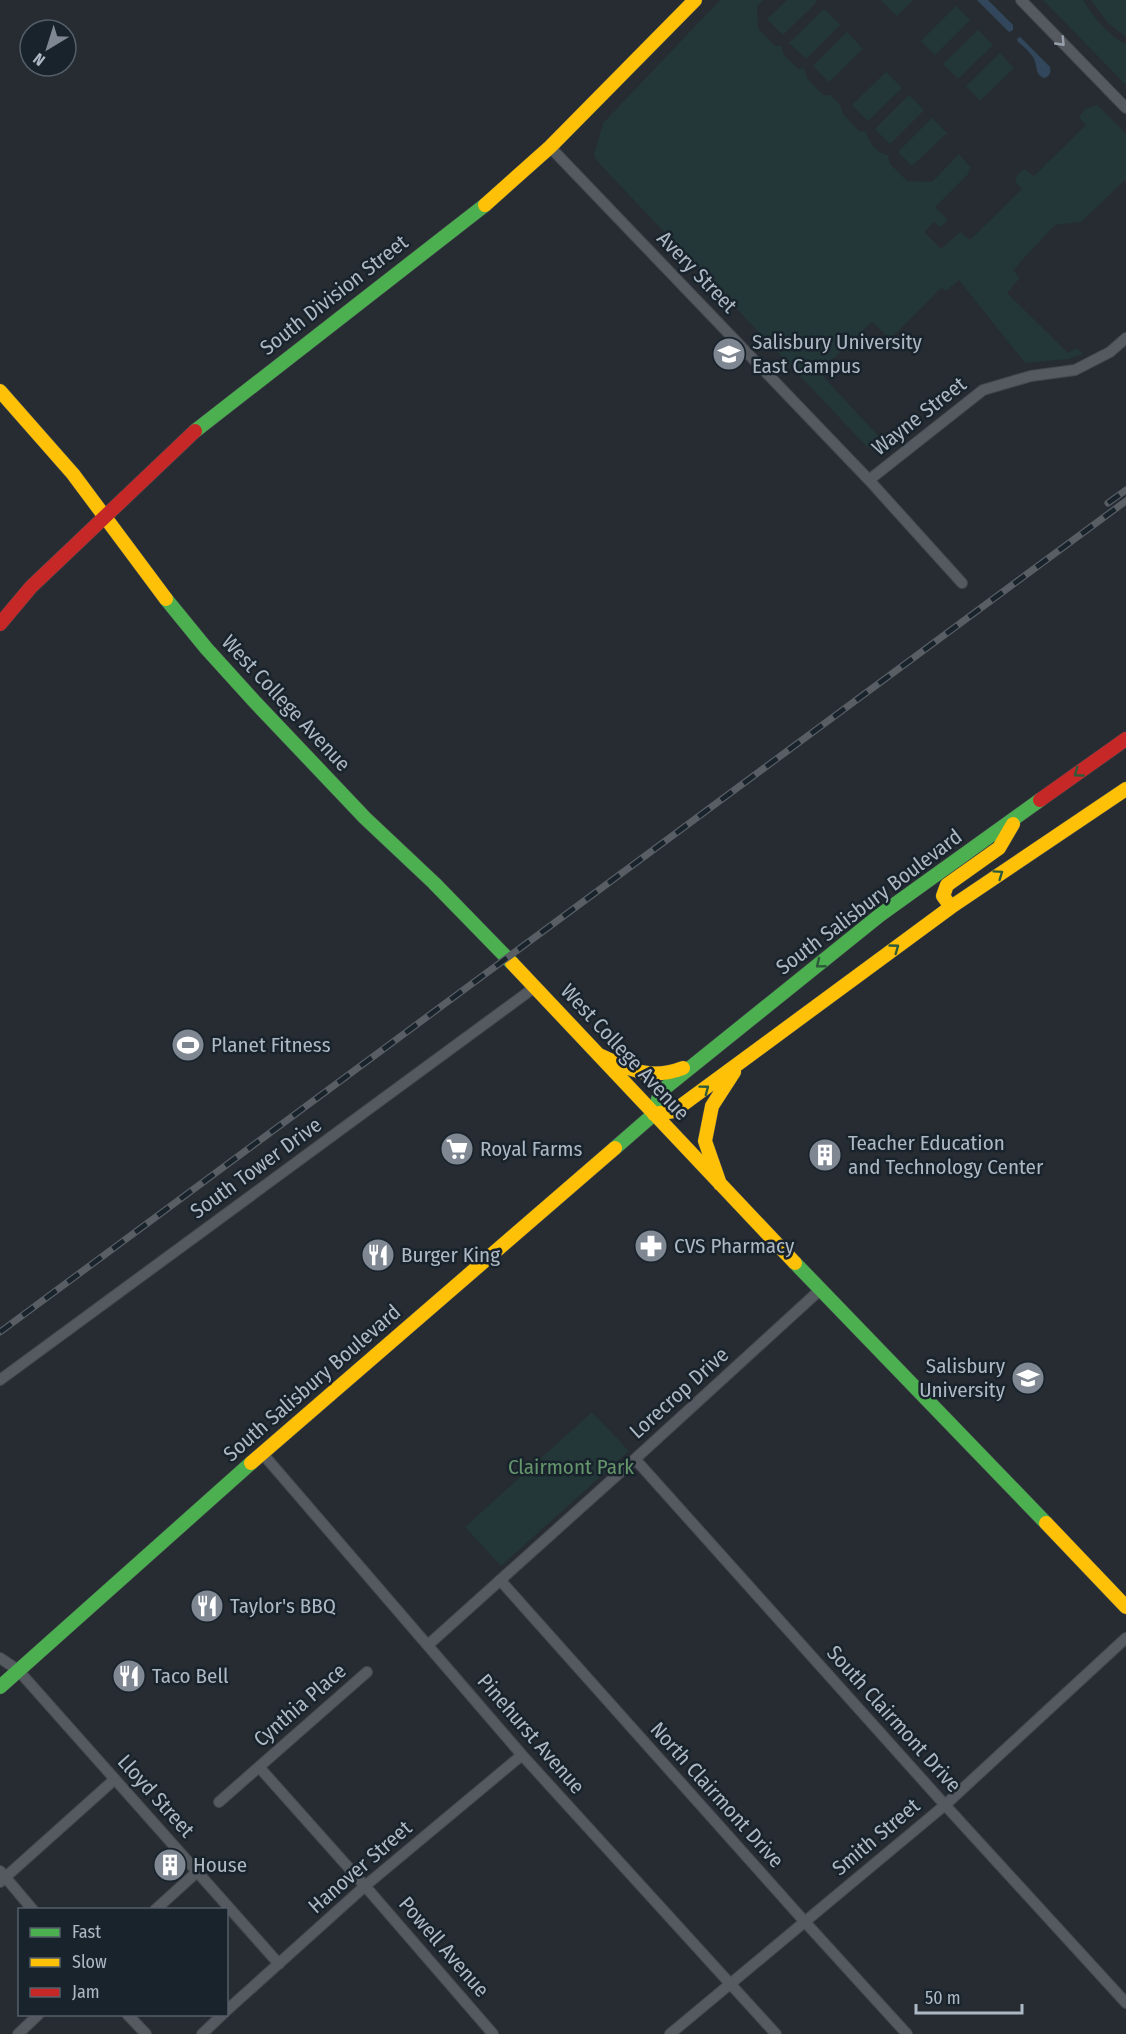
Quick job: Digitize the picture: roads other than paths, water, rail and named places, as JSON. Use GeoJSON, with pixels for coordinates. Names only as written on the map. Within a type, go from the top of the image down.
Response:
{"type":"FeatureCollection","features":[{"type":"Feature","properties":{"kind":"main road","name":"South Division Street"},"geometry":{"type":"LineString","coordinates":[[0,624],[31,587],[193,433],[497,195],[550,147],[695,0]]}},
{"type":"Feature","properties":{"kind":"main road","name":"West College Avenue"},"geometry":{"type":"LineString","coordinates":[[0,391],[73,474],[103,517],[206,648],[365,818],[434,883],[535,987],[820,1289],[1126,1607]]}},
{"type":"Feature","properties":{"kind":"main road","name":"South Salisbury Boulevard"},"geometry":{"type":"LineString","coordinates":[[654,1114],[660,1092],[880,915],[1126,739]]}},
{"type":"Feature","properties":{"kind":"main road","name":"South Salisbury Boulevard"},"geometry":{"type":"LineString","coordinates":[[0,1687],[262,1453],[654,1114],[674,1111],[951,907],[1126,789]]}},
{"type":"Feature","properties":{"kind":"main road"},"geometry":{"type":"LineString","coordinates":[[951,907],[943,896],[947,885],[999,848],[1017,818]]}},
{"type":"Feature","properties":{"kind":"main road"},"geometry":{"type":"LineString","coordinates":[[599,1055],[644,1074],[656,1076],[668,1075],[698,1061]]}},
{"type":"Feature","properties":{"kind":"main road"},"geometry":{"type":"LineString","coordinates":[[720,1184],[705,1141],[712,1106],[740,1062]]}},
{"type":"Feature","properties":{"kind":"street"},"geometry":{"type":"LineString","coordinates":[[1021,0],[1126,108]]}},
{"type":"Feature","properties":{"kind":"street","name":"Avery Street"},"geometry":{"type":"LineString","coordinates":[[550,147],[869,480],[962,583]]}},
{"type":"Feature","properties":{"kind":"street","name":"Wayne Street"},"geometry":{"type":"LineString","coordinates":[[869,480],[983,390],[1031,376],[1075,370],[1110,352],[1126,338]]}},
{"type":"Feature","properties":{"kind":"street","name":"South Tower Drive"},"geometry":{"type":"LineString","coordinates":[[0,1380],[535,987]]}},
{"type":"Feature","properties":{"kind":"street","name":"Lorecrop Drive"},"geometry":{"type":"LineString","coordinates":[[428,1645],[820,1289]]}},
{"type":"Feature","properties":{"kind":"street","name":"Pinehurst Avenue"},"geometry":{"type":"LineString","coordinates":[[262,1453],[522,1755],[776,2034]]}},
{"type":"Feature","properties":{"kind":"street","name":"South Clairmont Drive"},"geometry":{"type":"LineString","coordinates":[[635,1459],[1126,2003]]}},
{"type":"Feature","properties":{"kind":"street","name":"North Clairmont Drive"},"geometry":{"type":"LineString","coordinates":[[500,1580],[907,2034]]}},
{"type":"Feature","properties":{"kind":"street","name":"Smith Street"},"geometry":{"type":"LineString","coordinates":[[670,2034],[945,1805],[1126,1638]]}},
{"type":"Feature","properties":{"kind":"street","name":"Lloyd Street"},"geometry":{"type":"LineString","coordinates":[[0,1658],[18,1670],[279,1964]]}},
{"type":"Feature","properties":{"kind":"street","name":"Cynthia Place"},"geometry":{"type":"LineString","coordinates":[[219,1802],[367,1672]]}},
{"type":"Feature","properties":{"kind":"street","name":"Hanover Street"},"geometry":{"type":"LineString","coordinates":[[228,2010],[365,1886],[522,1755]]}},
{"type":"Feature","properties":{"kind":"street","name":"Cynthia Place"},"geometry":{"type":"LineString","coordinates":[[259,1767],[365,1886]]}},
{"type":"Feature","properties":{"kind":"street"},"geometry":{"type":"LineString","coordinates":[[31,1908],[2,1876],[115,1779]]}},
{"type":"Feature","properties":{"kind":"street"},"geometry":{"type":"LineString","coordinates":[[157,1908],[198,1871]]}},
{"type":"Feature","properties":{"kind":"street","name":"Powell Avenue"},"geometry":{"type":"LineString","coordinates":[[365,1886],[493,2034]]}},
{"type":"Feature","properties":{"kind":"street"},"geometry":{"type":"LineString","coordinates":[[18,2034],[37,2016]]}},
{"type":"Feature","properties":{"kind":"street"},"geometry":{"type":"LineString","coordinates":[[129,2016],[146,2034]]}},
{"type":"Feature","properties":{"kind":"street","name":"Hanover Street"},"geometry":{"type":"LineString","coordinates":[[201,2034],[222,2016]]}},
{"type":"Feature","properties":{"kind":"water"},"geometry":{"type":"Polygon","coordinates":[[[977,0],[988,0],[1013,25],[1013,30],[1009,32],[977,0]]]}},
{"type":"Feature","properties":{"kind":"water"},"geometry":{"type":"Polygon","coordinates":[[[1020,37],[1050,67],[1048,76],[1044,78],[1037,72],[1033,57],[1018,42],[1017,39],[1020,37]]]}},
{"type":"Feature","properties":{"kind":"railway"},"geometry":{"type":"LineString","coordinates":[[1108,503],[1126,490]]}},
{"type":"Feature","properties":{"kind":"railway"},"geometry":{"type":"LineString","coordinates":[[0,1332],[1126,501]]}},
{"type":"Feature","properties":{"kind":"place","name":"Salisbury University East Campus"},"geometry":{"type":"Point","coordinates":[729,354]}},
{"type":"Feature","properties":{"kind":"place","name":"Planet Fitness"},"geometry":{"type":"Point","coordinates":[188,1045]}},
{"type":"Feature","properties":{"kind":"place","name":"Royal Farms"},"geometry":{"type":"Point","coordinates":[457,1149]}},
{"type":"Feature","properties":{"kind":"place","name":"Teacher Education and Technology Center"},"geometry":{"type":"Point","coordinates":[825,1155]}},
{"type":"Feature","properties":{"kind":"place","name":"CVS Pharmacy"},"geometry":{"type":"Point","coordinates":[651,1246]}},
{"type":"Feature","properties":{"kind":"place","name":"Burger King"},"geometry":{"type":"Point","coordinates":[378,1255]}},
{"type":"Feature","properties":{"kind":"place","name":"Salisbury University"},"geometry":{"type":"Point","coordinates":[1028,1378]}},
{"type":"Feature","properties":{"kind":"place","name":"Taylor's BBQ"},"geometry":{"type":"Point","coordinates":[207,1606]}},
{"type":"Feature","properties":{"kind":"place","name":"Taco Bell"},"geometry":{"type":"Point","coordinates":[129,1676]}},
{"type":"Feature","properties":{"kind":"place","name":"House"},"geometry":{"type":"Point","coordinates":[170,1865]}},
{"type":"Feature","properties":{"kind":"park label","name":"Clairmont Park"},"geometry":{"type":"Point","coordinates":[571,1467]}}]}
